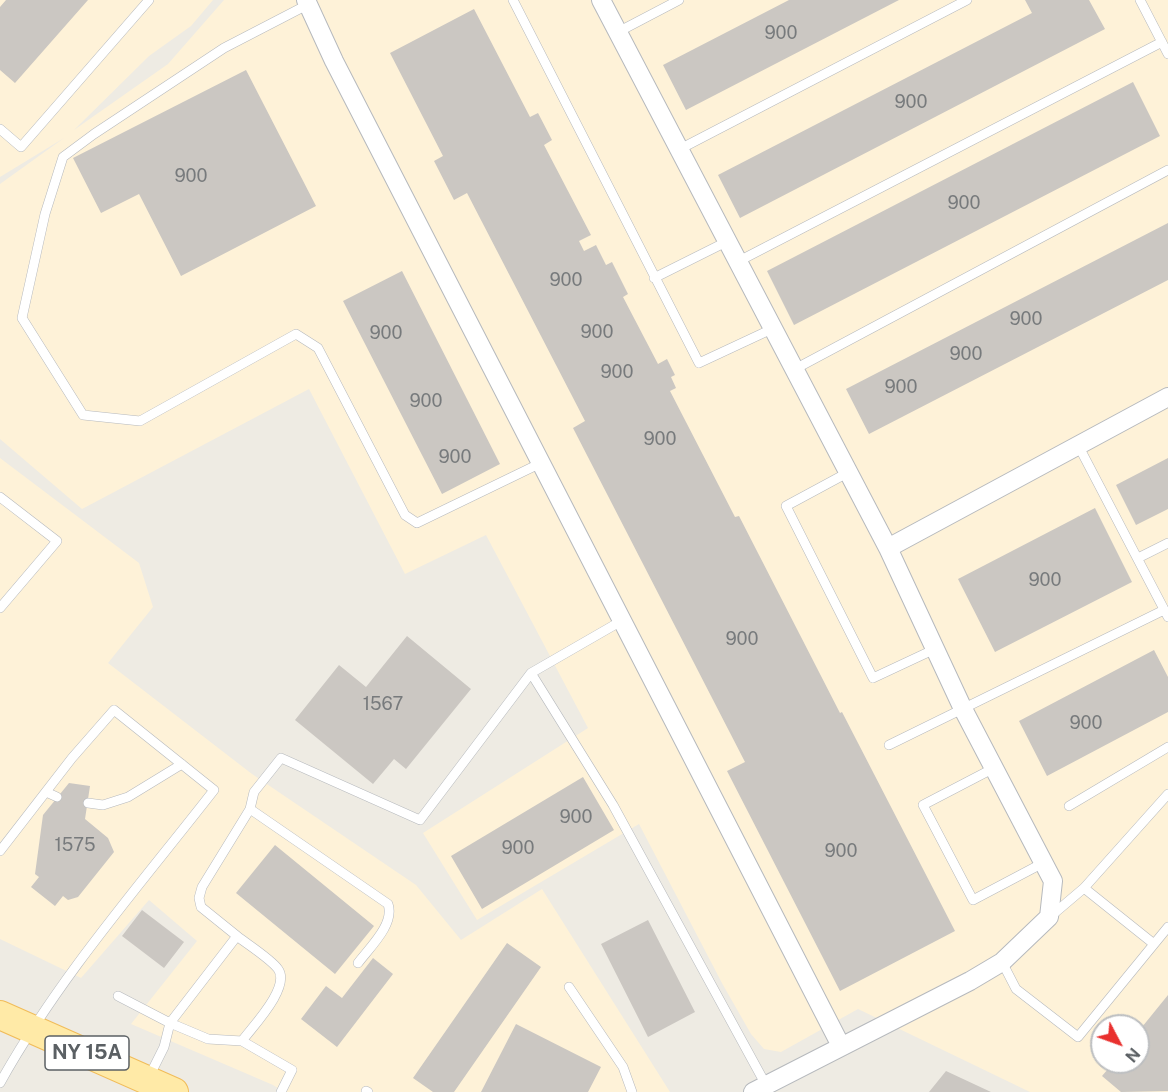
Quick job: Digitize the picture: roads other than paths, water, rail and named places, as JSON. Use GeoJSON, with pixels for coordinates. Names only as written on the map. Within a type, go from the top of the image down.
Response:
{"type":"FeatureCollection","features":[{"type":"Feature","properties":{"kind":"main road","name":"NY 15A"},"geometry":{"type":"LineString","coordinates":[[0,1015],[174,1092]]}},
{"type":"Feature","properties":{"kind":"street"},"geometry":{"type":"LineString","coordinates":[[601,0],[888,548],[963,709],[1053,881],[1049,917],[1002,962],[970,981],[759,1088]]}},
{"type":"Feature","properties":{"kind":"street"},"geometry":{"type":"LineString","coordinates":[[306,3],[841,1046]]}},
{"type":"Feature","properties":{"kind":"street"},"geometry":{"type":"LineString","coordinates":[[888,548],[1168,397]]}},
{"type":"Feature","properties":{"kind":"lane"},"geometry":{"type":"LineString","coordinates":[[0,129],[21,147],[149,0]]}},
{"type":"Feature","properties":{"kind":"lane"},"geometry":{"type":"LineString","coordinates":[[513,0],[699,363],[774,328]]}},
{"type":"Feature","properties":{"kind":"lane"},"geometry":{"type":"LineString","coordinates":[[618,32],[679,0]]}},
{"type":"Feature","properties":{"kind":"lane"},"geometry":{"type":"LineString","coordinates":[[680,149],[967,0]]}},
{"type":"Feature","properties":{"kind":"lane"},"geometry":{"type":"LineString","coordinates":[[1140,0],[1168,54]]}},
{"type":"Feature","properties":{"kind":"lane"},"geometry":{"type":"LineString","coordinates":[[306,3],[224,48],[94,134],[63,158],[45,214],[22,318],[83,415],[140,421],[296,334],[318,348],[405,515],[417,523],[541,463]]}},
{"type":"Feature","properties":{"kind":"lane"},"geometry":{"type":"LineString","coordinates":[[739,261],[1162,42]]}},
{"type":"Feature","properties":{"kind":"lane"},"geometry":{"type":"LineString","coordinates":[[795,369],[1168,170]]}},
{"type":"Feature","properties":{"kind":"lane"},"geometry":{"type":"LineString","coordinates":[[654,278],[728,241]]}},
{"type":"Feature","properties":{"kind":"lane"},"geometry":{"type":"LineString","coordinates":[[889,745],[1166,613],[1078,445]]}},
{"type":"Feature","properties":{"kind":"lane"},"geometry":{"type":"LineString","coordinates":[[849,472],[786,507],[873,678],[935,649]]}},
{"type":"Feature","properties":{"kind":"lane"},"geometry":{"type":"LineString","coordinates":[[0,497],[57,541],[0,608]]}},
{"type":"Feature","properties":{"kind":"lane"},"geometry":{"type":"LineString","coordinates":[[1138,558],[1168,543]]}},
{"type":"Feature","properties":{"kind":"lane"},"geometry":{"type":"LineString","coordinates":[[242,1041],[279,992],[281,980],[278,969],[201,907],[199,898],[202,887],[250,809],[254,792],[281,758],[420,820],[531,674],[623,620]]}},
{"type":"Feature","properties":{"kind":"lane"},"geometry":{"type":"LineString","coordinates":[[531,674],[613,805],[759,1088]]}},
{"type":"Feature","properties":{"kind":"lane"},"geometry":{"type":"LineString","coordinates":[[0,851],[114,710],[214,790],[62,986],[31,1029],[0,1083]]}},
{"type":"Feature","properties":{"kind":"lane"},"geometry":{"type":"LineString","coordinates":[[1069,806],[1168,747]]}},
{"type":"Feature","properties":{"kind":"lane"},"geometry":{"type":"LineString","coordinates":[[88,803],[103,805],[128,797],[182,764]]}},
{"type":"Feature","properties":{"kind":"lane"},"geometry":{"type":"LineString","coordinates":[[994,768],[922,805],[973,900],[1043,863]]}},
{"type":"Feature","properties":{"kind":"lane"},"geometry":{"type":"LineString","coordinates":[[46,792],[57,797]]}},
{"type":"Feature","properties":{"kind":"lane"},"geometry":{"type":"LineString","coordinates":[[1049,917],[1084,888],[1168,794]]}},
{"type":"Feature","properties":{"kind":"lane"},"geometry":{"type":"LineString","coordinates":[[250,809],[388,904],[389,921],[358,963]]}},
{"type":"Feature","properties":{"kind":"lane"},"geometry":{"type":"LineString","coordinates":[[1084,888],[1154,944]]}},
{"type":"Feature","properties":{"kind":"lane"},"geometry":{"type":"LineString","coordinates":[[1002,962],[1016,989],[1078,1037],[1168,927]]}},
{"type":"Feature","properties":{"kind":"lane"},"geometry":{"type":"LineString","coordinates":[[147,1080],[164,1047],[170,1023],[237,936]]}},
{"type":"Feature","properties":{"kind":"lane"},"geometry":{"type":"LineString","coordinates":[[569,987],[623,1067],[632,1092]]}},
{"type":"Feature","properties":{"kind":"lane"},"geometry":{"type":"LineString","coordinates":[[118,996],[170,1023],[208,1039],[242,1041],[292,1070],[281,1092]]}}]}
